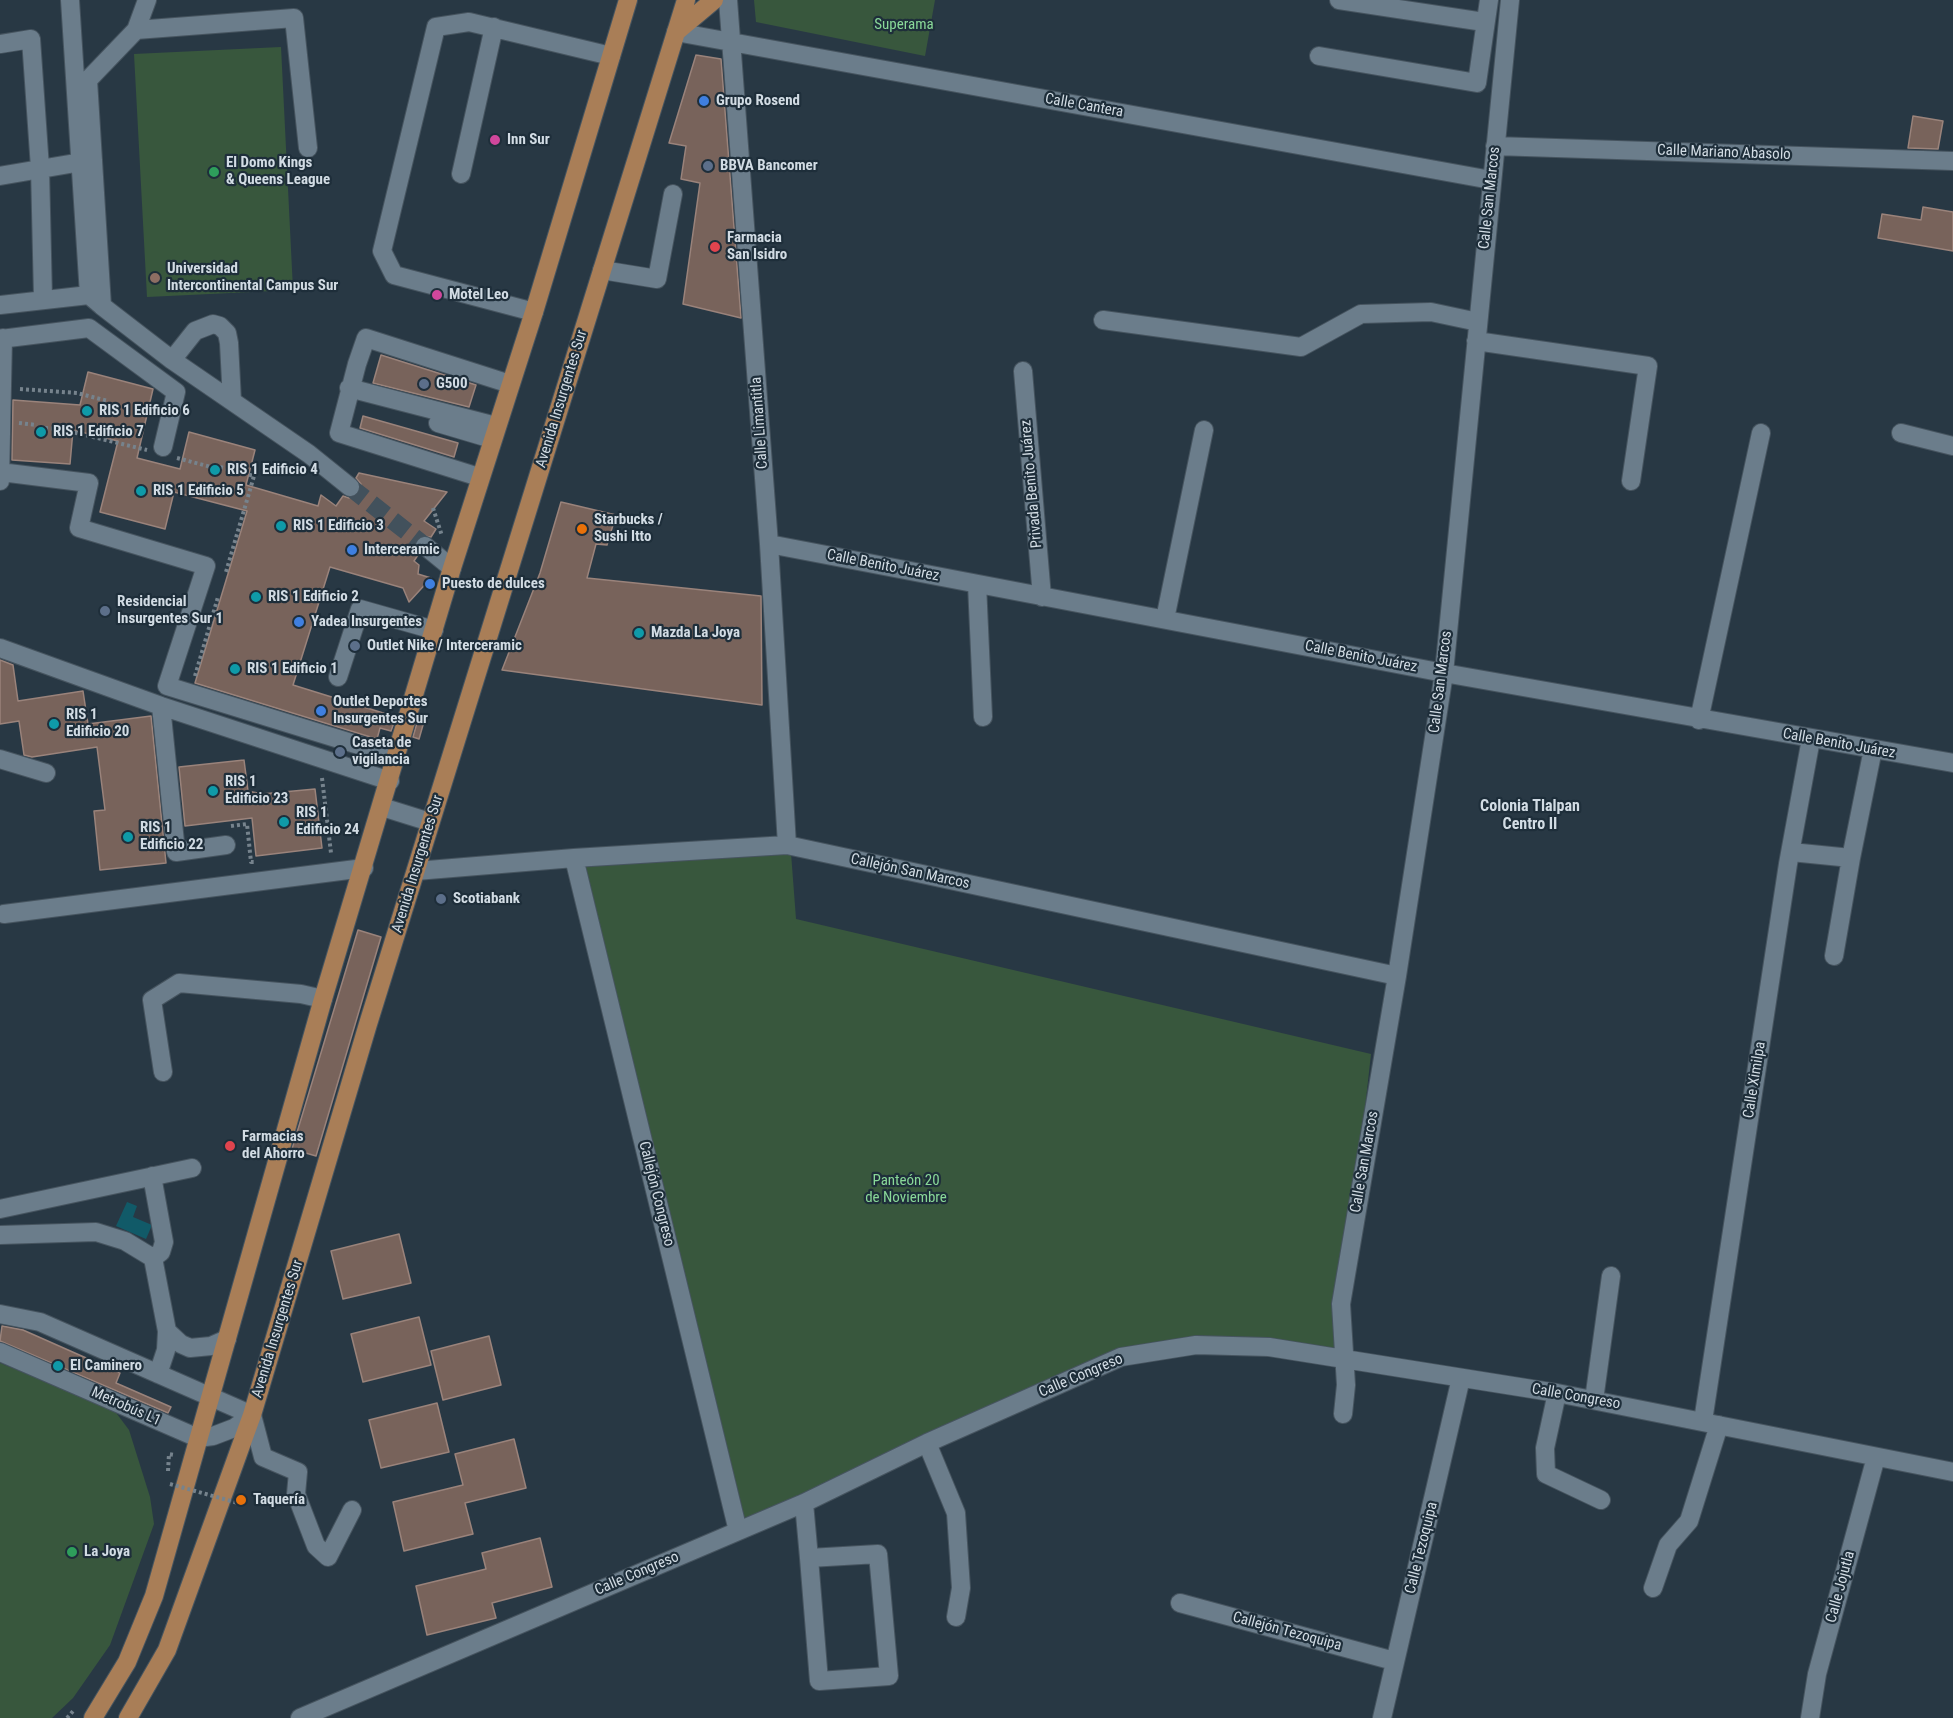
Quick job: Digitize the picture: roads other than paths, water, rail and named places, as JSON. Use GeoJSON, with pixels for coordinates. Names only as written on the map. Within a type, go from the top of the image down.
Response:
{"type":"FeatureCollection","features":[{"type":"Feature","properties":{"kind":"main road"},"geometry":{"type":"LineString","coordinates":[[93,1718],[114,1685],[139,1637],[154,1596],[323,999],[452,568],[534,312],[628,0]]}},
{"type":"Feature","properties":{"kind":"main road","name":"Avenida Insurgentes Sur"},"geometry":{"type":"LineString","coordinates":[[128,1718],[167,1650],[252,1415],[430,822],[686,0]]}},
{"type":"Feature","properties":{"kind":"main road"},"geometry":{"type":"LineString","coordinates":[[676,32],[714,0]]}},
{"type":"Feature","properties":{"kind":"main road"},"geometry":{"type":"LineString","coordinates":[[145,1718],[167,1650]]}},
{"type":"Feature","properties":{"kind":"street"},"geometry":{"type":"LineString","coordinates":[[70,0],[82,81],[96,300]]}},
{"type":"Feature","properties":{"kind":"street"},"geometry":{"type":"LineString","coordinates":[[82,81],[136,30],[147,0]]}},
{"type":"Feature","properties":{"kind":"street","name":"Calle Limantitla"},"geometry":{"type":"LineString","coordinates":[[728,0],[770,544],[787,845]]}},
{"type":"Feature","properties":{"kind":"street"},"geometry":{"type":"LineString","coordinates":[[1339,0],[1484,22]]}},
{"type":"Feature","properties":{"kind":"street"},"geometry":{"type":"LineString","coordinates":[[1319,56],[1477,83],[1484,22],[1489,0]]}},
{"type":"Feature","properties":{"kind":"street","name":"Calle San Marcos"},"geometry":{"type":"LineString","coordinates":[[1343,1414],[1346,1384],[1341,1304],[1397,976],[1444,674],[1510,0]]}},
{"type":"Feature","properties":{"kind":"street"},"geometry":{"type":"LineString","coordinates":[[136,30],[294,18],[308,148]]}},
{"type":"Feature","properties":{"kind":"street"},"geometry":{"type":"LineString","coordinates":[[534,312],[394,275],[382,250],[436,27],[469,22],[611,56]]}},
{"type":"Feature","properties":{"kind":"street"},"geometry":{"type":"LineString","coordinates":[[461,174],[494,27]]}},
{"type":"Feature","properties":{"kind":"street","name":"Calle Cantera"},"geometry":{"type":"LineString","coordinates":[[676,32],[1491,180]]}},
{"type":"Feature","properties":{"kind":"street"},"geometry":{"type":"LineString","coordinates":[[0,44],[31,39],[40,168],[43,298]]}},
{"type":"Feature","properties":{"kind":"street","name":"Calle Mariano Abasolo"},"geometry":{"type":"LineString","coordinates":[[1496,146],[1953,161]]}},
{"type":"Feature","properties":{"kind":"street"},"geometry":{"type":"LineString","coordinates":[[0,176],[88,160]]}},
{"type":"Feature","properties":{"kind":"street"},"geometry":{"type":"LineString","coordinates":[[602,270],[657,279],[673,194]]}},
{"type":"Feature","properties":{"kind":"street"},"geometry":{"type":"LineString","coordinates":[[0,305],[43,298],[96,300],[172,360],[309,454],[350,487]]}},
{"type":"Feature","properties":{"kind":"street"},"geometry":{"type":"LineString","coordinates":[[1103,320],[1301,347],[1361,314],[1431,312],[1478,322]]}},
{"type":"Feature","properties":{"kind":"street"},"geometry":{"type":"LineString","coordinates":[[172,360],[195,331],[213,324],[220,326],[227,333],[229,343],[232,401]]}},
{"type":"Feature","properties":{"kind":"street"},"geometry":{"type":"LineString","coordinates":[[0,481],[2,338],[88,328],[176,392],[160,451]]}},
{"type":"Feature","properties":{"kind":"street"},"geometry":{"type":"LineString","coordinates":[[480,477],[339,433],[348,391],[366,338],[510,384]]}},
{"type":"Feature","properties":{"kind":"street"},"geometry":{"type":"LineString","coordinates":[[1476,341],[1648,366],[1632,481]]}},
{"type":"Feature","properties":{"kind":"street","name":"Privada Benito Juárez"},"geometry":{"type":"LineString","coordinates":[[1023,370],[1042,597]]}},
{"type":"Feature","properties":{"kind":"street"},"geometry":{"type":"LineString","coordinates":[[348,391],[494,432]]}},
{"type":"Feature","properties":{"kind":"street"},"geometry":{"type":"LineString","coordinates":[[1165,619],[1204,430]]}},
{"type":"Feature","properties":{"kind":"street"},"geometry":{"type":"LineString","coordinates":[[1699,720],[1761,433]]}},
{"type":"Feature","properties":{"kind":"street"},"geometry":{"type":"LineString","coordinates":[[1901,433],[1953,446]]}},
{"type":"Feature","properties":{"kind":"street"},"geometry":{"type":"LineString","coordinates":[[0,472],[88,483],[79,528],[206,566],[167,686],[397,757]]}},
{"type":"Feature","properties":{"kind":"street","name":"Calle Benito Juárez"},"geometry":{"type":"LineString","coordinates":[[770,544],[1444,674],[1699,720],[1953,762]]}},
{"type":"Feature","properties":{"kind":"street"},"geometry":{"type":"LineString","coordinates":[[424,546],[452,568]]}},
{"type":"Feature","properties":{"kind":"street"},"geometry":{"type":"LineString","coordinates":[[976,584],[983,717]]}},
{"type":"Feature","properties":{"kind":"street"},"geometry":{"type":"LineString","coordinates":[[338,677],[360,609],[434,630]]}},
{"type":"Feature","properties":{"kind":"street"},"geometry":{"type":"LineString","coordinates":[[0,648],[161,706],[390,781]]}},
{"type":"Feature","properties":{"kind":"street"},"geometry":{"type":"LineString","coordinates":[[161,706],[176,852],[226,845]]}},
{"type":"Feature","properties":{"kind":"street","name":"Calle Ximilpa"},"geometry":{"type":"LineString","coordinates":[[1653,1588],[1668,1545],[1689,1521],[1711,1423],[1791,852],[1811,739]]}},
{"type":"Feature","properties":{"kind":"street"},"geometry":{"type":"LineString","coordinates":[[1834,956],[1873,749]]}},
{"type":"Feature","properties":{"kind":"street"},"geometry":{"type":"LineString","coordinates":[[0,759],[46,773]]}},
{"type":"Feature","properties":{"kind":"street"},"geometry":{"type":"LineString","coordinates":[[382,807],[430,822]]}},
{"type":"Feature","properties":{"kind":"street","name":"Callejón San Marcos"},"geometry":{"type":"LineString","coordinates":[[416,871],[574,858],[787,845],[1397,976]]}},
{"type":"Feature","properties":{"kind":"street"},"geometry":{"type":"LineString","coordinates":[[1791,852],[1851,858]]}},
{"type":"Feature","properties":{"kind":"street","name":"Callejón Congreso"},"geometry":{"type":"LineString","coordinates":[[574,858],[738,1531]]}},
{"type":"Feature","properties":{"kind":"street"},"geometry":{"type":"LineString","coordinates":[[4,914],[364,868]]}},
{"type":"Feature","properties":{"kind":"street"},"geometry":{"type":"LineString","coordinates":[[163,1072],[152,1000],[179,983],[301,994],[323,999]]}},
{"type":"Feature","properties":{"kind":"street"},"geometry":{"type":"LineString","coordinates":[[0,1209],[192,1168]]}},
{"type":"Feature","properties":{"kind":"street"},"geometry":{"type":"LineString","coordinates":[[152,1176],[164,1242],[161,1252],[153,1258]]}},
{"type":"Feature","properties":{"kind":"street"},"geometry":{"type":"LineString","coordinates":[[0,1235],[96,1232],[125,1240],[153,1258],[169,1336],[158,1374]]}},
{"type":"Feature","properties":{"kind":"street"},"geometry":{"type":"LineString","coordinates":[[1594,1400],[1611,1276]]}},
{"type":"Feature","properties":{"kind":"street"},"geometry":{"type":"LineString","coordinates":[[0,1314],[40,1322],[252,1415]]}},
{"type":"Feature","properties":{"kind":"street"},"geometry":{"type":"LineString","coordinates":[[169,1336],[190,1348],[210,1346],[227,1339]]}},
{"type":"Feature","properties":{"kind":"street","name":"Calle Congreso"},"geometry":{"type":"LineString","coordinates":[[300,1718],[804,1503],[927,1443],[1121,1357],[1196,1345],[1269,1347],[1557,1393],[1953,1472]]}},
{"type":"Feature","properties":{"kind":"street","name":"Metrobús L1"},"geometry":{"type":"LineString","coordinates":[[0,1352],[198,1438]]}},
{"type":"Feature","properties":{"kind":"street","name":"Calle Tezoquipa"},"geometry":{"type":"LineString","coordinates":[[1382,1718],[1461,1378]]}},
{"type":"Feature","properties":{"kind":"street"},"geometry":{"type":"LineString","coordinates":[[1557,1393],[1545,1448],[1546,1474],[1600,1500]]}},
{"type":"Feature","properties":{"kind":"street"},"geometry":{"type":"LineString","coordinates":[[198,1438],[213,1436],[234,1428],[252,1415]]}},
{"type":"Feature","properties":{"kind":"street"},"geometry":{"type":"LineString","coordinates":[[252,1415],[263,1457],[298,1472],[296,1494],[316,1546],[327,1557],[352,1510]]}},
{"type":"Feature","properties":{"kind":"street"},"geometry":{"type":"LineString","coordinates":[[927,1443],[956,1513],[961,1588],[956,1617]]}},
{"type":"Feature","properties":{"kind":"street","name":"Calle Jojutla"},"geometry":{"type":"LineString","coordinates":[[1810,1718],[1817,1674],[1876,1457]]}},
{"type":"Feature","properties":{"kind":"street"},"geometry":{"type":"LineString","coordinates":[[804,1503],[819,1681],[889,1676],[878,1554],[809,1558]]}},
{"type":"Feature","properties":{"kind":"street","name":"Callejón Tezoquipa"},"geometry":{"type":"LineString","coordinates":[[1180,1603],[1394,1660]]}},
{"type":"Feature","properties":{"kind":"water"},"geometry":{"type":"Polygon","coordinates":[[[127,1202],[137,1206],[133,1217],[152,1225],[146,1239],[116,1226],[127,1202]]]}},
{"type":"Feature","properties":{"kind":"tunnel"},"geometry":{"type":"LineString","coordinates":[[350,487],[425,546]]}},
{"type":"Feature","properties":{"kind":"place","name":"Grupo Rosend"},"geometry":{"type":"Point","coordinates":[704,101]}},
{"type":"Feature","properties":{"kind":"place","name":"Inn Sur"},"geometry":{"type":"Point","coordinates":[495,140]}},
{"type":"Feature","properties":{"kind":"place","name":"BBVA Bancomer"},"geometry":{"type":"Point","coordinates":[708,166]}},
{"type":"Feature","properties":{"kind":"place","name":"El Domo Kings & Queens League"},"geometry":{"type":"Point","coordinates":[214,172]}},
{"type":"Feature","properties":{"kind":"place","name":"Farmacia San Isidro"},"geometry":{"type":"Point","coordinates":[715,247]}},
{"type":"Feature","properties":{"kind":"place","name":"Universidad Intercontinental Campus Sur"},"geometry":{"type":"Point","coordinates":[155,278]}},
{"type":"Feature","properties":{"kind":"place","name":"Motel Leo"},"geometry":{"type":"Point","coordinates":[437,295]}},
{"type":"Feature","properties":{"kind":"place","name":"G500"},"geometry":{"type":"Point","coordinates":[424,384]}},
{"type":"Feature","properties":{"kind":"place","name":"RIS 1 Edificio 6"},"geometry":{"type":"Point","coordinates":[87,411]}},
{"type":"Feature","properties":{"kind":"place","name":"RIS 1 Edificio 7"},"geometry":{"type":"Point","coordinates":[41,432]}},
{"type":"Feature","properties":{"kind":"place","name":"RIS 1 Edificio 4"},"geometry":{"type":"Point","coordinates":[215,470]}},
{"type":"Feature","properties":{"kind":"place","name":"RIS 1 Edificio 5"},"geometry":{"type":"Point","coordinates":[141,491]}},
{"type":"Feature","properties":{"kind":"place","name":"RIS 1 Edificio 3"},"geometry":{"type":"Point","coordinates":[281,526]}},
{"type":"Feature","properties":{"kind":"place","name":"Starbucks / Sushi Itto"},"geometry":{"type":"Point","coordinates":[582,529]}},
{"type":"Feature","properties":{"kind":"place","name":"Interceramic"},"geometry":{"type":"Point","coordinates":[352,550]}},
{"type":"Feature","properties":{"kind":"place","name":"Puesto de dulces"},"geometry":{"type":"Point","coordinates":[430,584]}},
{"type":"Feature","properties":{"kind":"place","name":"RIS 1 Edificio 2"},"geometry":{"type":"Point","coordinates":[256,597]}},
{"type":"Feature","properties":{"kind":"place","name":"Residencial Insurgentes Sur 1"},"geometry":{"type":"Point","coordinates":[105,611]}},
{"type":"Feature","properties":{"kind":"place","name":"Yadea Insurgentes"},"geometry":{"type":"Point","coordinates":[299,622]}},
{"type":"Feature","properties":{"kind":"place","name":"Mazda La Joya"},"geometry":{"type":"Point","coordinates":[639,633]}},
{"type":"Feature","properties":{"kind":"place","name":"Outlet Nike / Interceramic"},"geometry":{"type":"Point","coordinates":[355,646]}},
{"type":"Feature","properties":{"kind":"place","name":"RIS 1 Edificio 1"},"geometry":{"type":"Point","coordinates":[235,669]}},
{"type":"Feature","properties":{"kind":"place","name":"Outlet Deportes Insurgentes Sur"},"geometry":{"type":"Point","coordinates":[321,711]}},
{"type":"Feature","properties":{"kind":"place","name":"RIS 1 Edificio 20"},"geometry":{"type":"Point","coordinates":[54,724]}},
{"type":"Feature","properties":{"kind":"place","name":"Caseta de vigilancia"},"geometry":{"type":"Point","coordinates":[340,752]}},
{"type":"Feature","properties":{"kind":"place","name":"RIS 1 Edificio 23"},"geometry":{"type":"Point","coordinates":[213,791]}},
{"type":"Feature","properties":{"kind":"place","name":"RIS 1 Edificio 24"},"geometry":{"type":"Point","coordinates":[284,822]}},
{"type":"Feature","properties":{"kind":"place","name":"RIS 1 Edificio 22"},"geometry":{"type":"Point","coordinates":[128,837]}},
{"type":"Feature","properties":{"kind":"place","name":"Scotiabank"},"geometry":{"type":"Point","coordinates":[441,899]}},
{"type":"Feature","properties":{"kind":"place","name":"Farmacias del Ahorro"},"geometry":{"type":"Point","coordinates":[230,1146]}},
{"type":"Feature","properties":{"kind":"place","name":"El Caminero"},"geometry":{"type":"Point","coordinates":[58,1366]}},
{"type":"Feature","properties":{"kind":"place","name":"Taquería"},"geometry":{"type":"Point","coordinates":[241,1500]}},
{"type":"Feature","properties":{"kind":"place","name":"La Joya"},"geometry":{"type":"Point","coordinates":[72,1552]}},
{"type":"Feature","properties":{"kind":"district","name":"Colonia Tlalpan Centro II"},"geometry":{"type":"Point","coordinates":[1530,816]}},
{"type":"Feature","properties":{"kind":"park label","name":"Superama"},"geometry":{"type":"Point","coordinates":[904,25]}},
{"type":"Feature","properties":{"kind":"park label","name":"Panteón 20 de Noviembre"},"geometry":{"type":"Point","coordinates":[906,1190]}}]}
